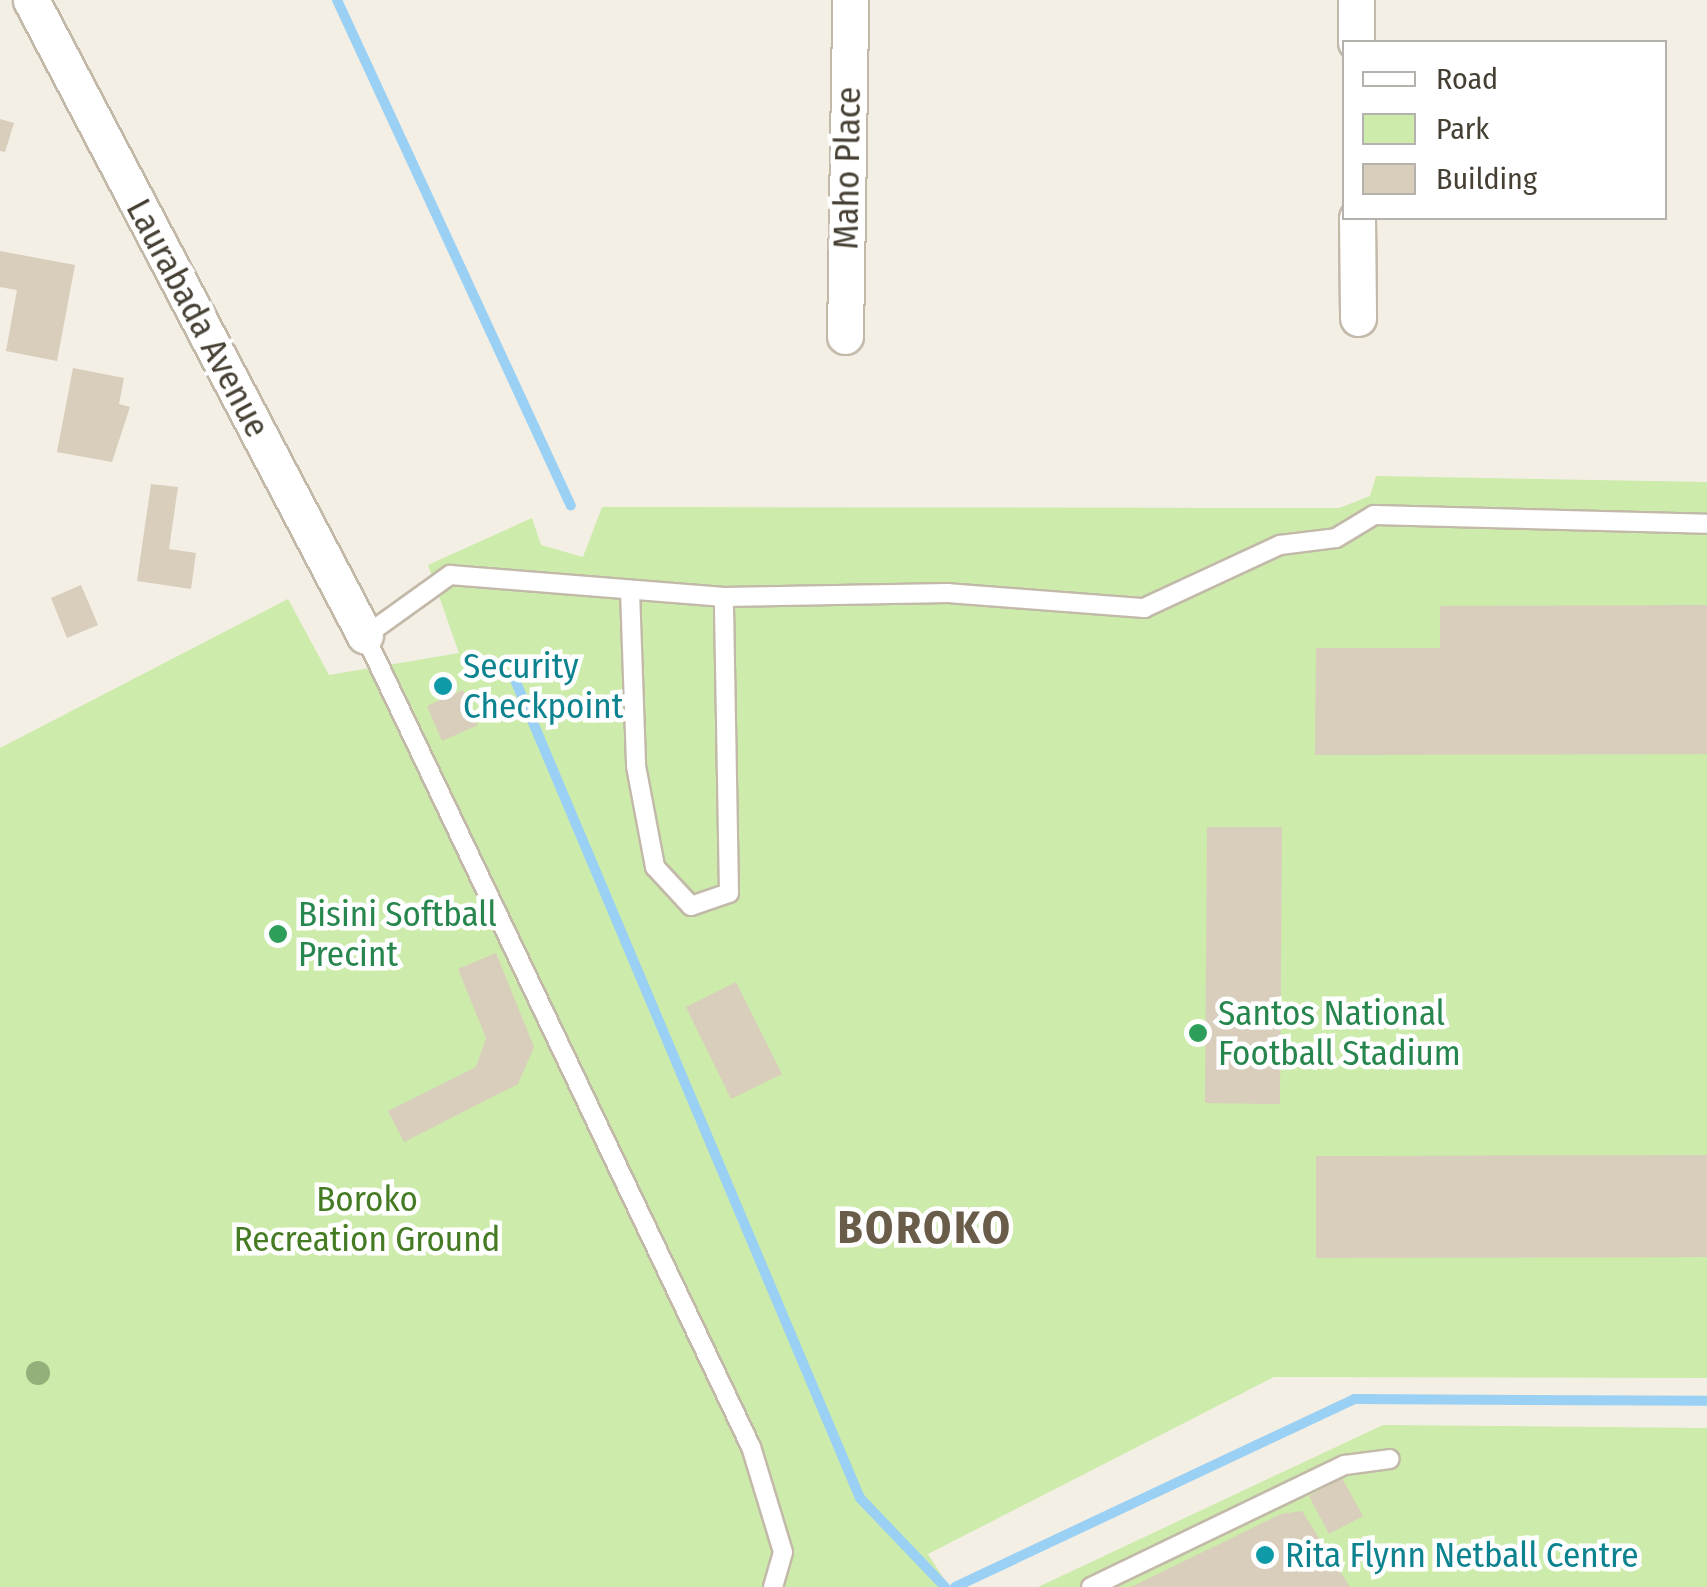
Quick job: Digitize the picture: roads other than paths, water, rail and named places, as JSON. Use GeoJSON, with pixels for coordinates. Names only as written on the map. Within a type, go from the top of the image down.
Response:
{"type":"FeatureCollection","features":[{"type":"Feature","properties":{"kind":"street","name":"Laurabada Avenue"},"geometry":{"type":"LineString","coordinates":[[30,0],[365,636]]}},
{"type":"Feature","properties":{"kind":"street","name":"Maho Place"},"geometry":{"type":"LineString","coordinates":[[845,336],[850,0]]}},
{"type":"Feature","properties":{"kind":"street"},"geometry":{"type":"LineString","coordinates":[[1356,0],[1356,40]]}},
{"type":"Feature","properties":{"kind":"street"},"geometry":{"type":"LineString","coordinates":[[1357,220],[1358,318]]}},
{"type":"Feature","properties":{"kind":"lane"},"geometry":{"type":"LineString","coordinates":[[773,1587],[783,1552],[751,1447],[365,636],[450,575],[724,597],[948,594],[1144,608],[1280,545],[1336,538],[1374,516],[1707,524]]}},
{"type":"Feature","properties":{"kind":"lane"},"geometry":{"type":"LineString","coordinates":[[630,591],[636,766],[655,867],[691,906],[729,893],[724,597]]}},
{"type":"Feature","properties":{"kind":"lane"},"geometry":{"type":"LineString","coordinates":[[1091,1587],[1345,1465],[1390,1460]]}},
{"type":"Feature","properties":{"kind":"waterway"},"geometry":{"type":"LineString","coordinates":[[337,0],[571,506]]}},
{"type":"Feature","properties":{"kind":"waterway"},"geometry":{"type":"LineString","coordinates":[[513,675],[860,1498],[945,1587]]}},
{"type":"Feature","properties":{"kind":"waterway"},"geometry":{"type":"LineString","coordinates":[[955,1587],[1354,1399],[1707,1401]]}},
{"type":"Feature","properties":{"kind":"place","name":"Security Checkpoint"},"geometry":{"type":"Point","coordinates":[443,686]}},
{"type":"Feature","properties":{"kind":"place","name":"Bisini Softball Precint"},"geometry":{"type":"Point","coordinates":[278,934]}},
{"type":"Feature","properties":{"kind":"place","name":"Santos National Football Stadium"},"geometry":{"type":"Point","coordinates":[1198,1033]}},
{"type":"Feature","properties":{"kind":"place","name":"Rita Flynn Netball Centre"},"geometry":{"type":"Point","coordinates":[1265,1555]}},
{"type":"Feature","properties":{"kind":"district","name":"BOROKO"},"geometry":{"type":"Point","coordinates":[925,1229]}},
{"type":"Feature","properties":{"kind":"park label","name":"Boroko Recreation Ground"},"geometry":{"type":"Point","coordinates":[367,1219]}}]}
